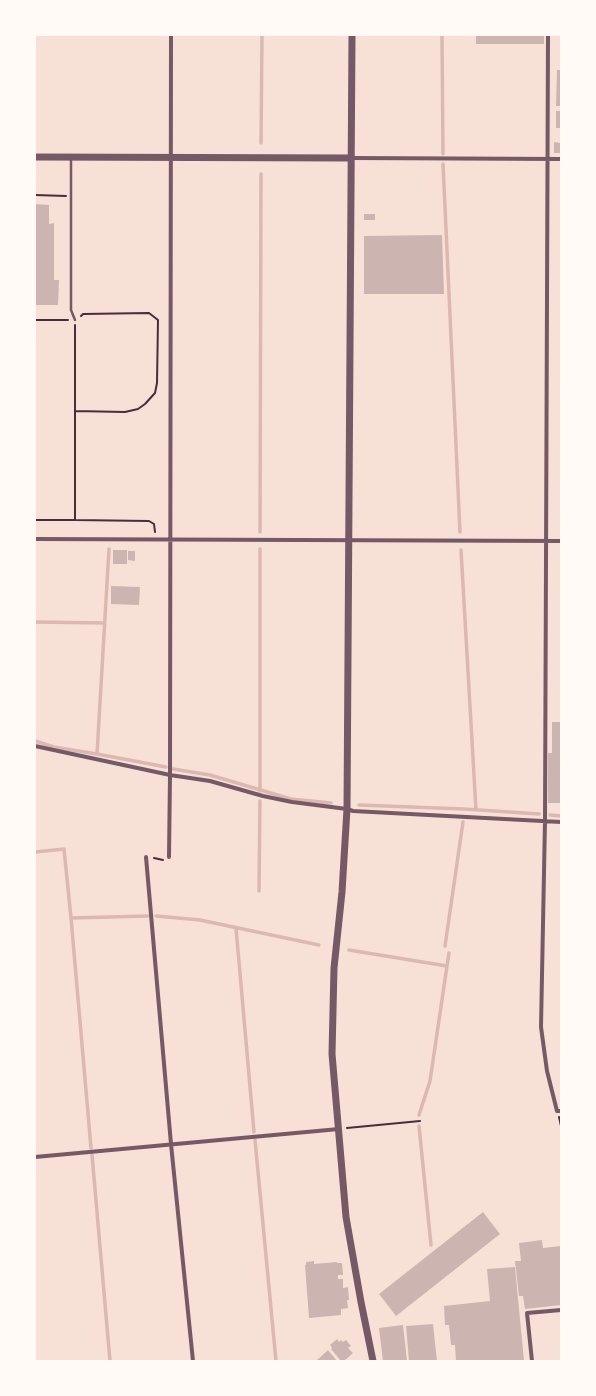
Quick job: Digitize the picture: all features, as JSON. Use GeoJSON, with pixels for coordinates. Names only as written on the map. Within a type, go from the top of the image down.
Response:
{"type":"FeatureCollection","features":[{"type":"Feature","properties":{"kind":"street"},"geometry":{"type":"LineString","coordinates":[[169,857],[171,35]]}},
{"type":"Feature","properties":{"kind":"street"},"geometry":{"type":"LineString","coordinates":[[352,35],[350,541],[347,809],[342,892],[334,968],[332,1054],[346,1217],[360,1302],[373,1361]]}},
{"type":"Feature","properties":{"kind":"street"},"geometry":{"type":"LineString","coordinates":[[548,35],[545,821],[541,1027],[547,1071],[557,1111],[561,1111]]}},
{"type":"Feature","properties":{"kind":"street"},"geometry":{"type":"LineString","coordinates":[[35,157],[561,159]]}},
{"type":"Feature","properties":{"kind":"street"},"geometry":{"type":"LineString","coordinates":[[35,539],[561,541]]}},
{"type":"Feature","properties":{"kind":"street"},"geometry":{"type":"LineString","coordinates":[[35,746],[170,775],[210,781],[263,796],[292,802],[353,811],[561,822]]}},
{"type":"Feature","properties":{"kind":"street"},"geometry":{"type":"LineString","coordinates":[[146,857],[171,1144],[193,1361]]}},
{"type":"Feature","properties":{"kind":"street"},"geometry":{"type":"LineString","coordinates":[[35,1157],[339,1129]]}},
{"type":"Feature","properties":{"kind":"street"},"geometry":{"type":"LineString","coordinates":[[532,1361],[527,1313],[561,1310]]}},
{"type":"Feature","properties":{"kind":"lane"},"geometry":{"type":"LineString","coordinates":[[71,157],[71,310],[75,320]]}},
{"type":"Feature","properties":{"kind":"path"},"geometry":{"type":"LineString","coordinates":[[35,195],[70,196]]}},
{"type":"Feature","properties":{"kind":"path"},"geometry":{"type":"LineString","coordinates":[[35,320],[75,320],[83,314],[149,313],[158,320],[157,383],[155,393],[151,398],[138,409],[125,412],[75,411]]}},
{"type":"Feature","properties":{"kind":"path"},"geometry":{"type":"LineString","coordinates":[[75,320],[75,520]]}},
{"type":"Feature","properties":{"kind":"path"},"geometry":{"type":"LineString","coordinates":[[35,520],[149,521],[154,524],[156,539]]}},
{"type":"Feature","properties":{"kind":"path"},"geometry":{"type":"LineString","coordinates":[[146,857],[168,861],[169,857]]}},
{"type":"Feature","properties":{"kind":"path"},"geometry":{"type":"LineString","coordinates":[[339,1129],[420,1121]]}},
{"type":"Feature","properties":{"kind":"building"},"geometry":{"type":"Polygon","coordinates":[[[476,35],[544,35],[544,44],[476,44],[476,35]]]}},
{"type":"Feature","properties":{"kind":"building"},"geometry":{"type":"Polygon","coordinates":[[[557,70],[561,70],[560,106],[556,106],[557,70]]]}},
{"type":"Feature","properties":{"kind":"building"},"geometry":{"type":"Polygon","coordinates":[[[556,111],[561,111],[561,128],[556,128],[556,111]]]}},
{"type":"Feature","properties":{"kind":"building"},"geometry":{"type":"Polygon","coordinates":[[[554,142],[561,143],[561,153],[554,153],[554,142]]]}},
{"type":"Feature","properties":{"kind":"building"},"geometry":{"type":"Polygon","coordinates":[[[35,204],[49,205],[49,224],[54,223],[54,280],[59,280],[58,305],[35,305],[35,204]]]}},
{"type":"Feature","properties":{"kind":"building"},"geometry":{"type":"Polygon","coordinates":[[[364,214],[375,214],[375,220],[364,220],[364,214]]]}},
{"type":"Feature","properties":{"kind":"building"},"geometry":{"type":"Polygon","coordinates":[[[442,235],[444,294],[364,294],[364,236],[442,235]]]}},
{"type":"Feature","properties":{"kind":"building"},"geometry":{"type":"Polygon","coordinates":[[[113,550],[127,550],[127,564],[113,564],[113,550]]]}},
{"type":"Feature","properties":{"kind":"building"},"geometry":{"type":"Polygon","coordinates":[[[128,551],[135,551],[135,561],[128,560],[128,551]]]}},
{"type":"Feature","properties":{"kind":"building"},"geometry":{"type":"Polygon","coordinates":[[[111,586],[140,587],[139,605],[111,604],[111,586]]]}},
{"type":"Feature","properties":{"kind":"building"},"geometry":{"type":"Polygon","coordinates":[[[552,722],[561,722],[561,803],[548,803],[548,753],[552,753],[552,722]]]}},
{"type":"Feature","properties":{"kind":"building"},"geometry":{"type":"Polygon","coordinates":[[[483,1212],[500,1234],[396,1316],[379,1294],[483,1212]]]}},
{"type":"Feature","properties":{"kind":"building"},"geometry":{"type":"Polygon","coordinates":[[[542,1240],[543,1248],[561,1246],[561,1305],[525,1309],[523,1296],[519,1296],[515,1261],[521,1261],[519,1243],[542,1240]]]}},
{"type":"Feature","properties":{"kind":"building"},"geometry":{"type":"Polygon","coordinates":[[[314,1261],[314,1264],[342,1263],[343,1275],[338,1275],[338,1279],[343,1279],[343,1288],[348,1287],[349,1300],[347,1300],[348,1308],[341,1309],[341,1315],[309,1318],[305,1265],[306,1262],[314,1261]]]}},
{"type":"Feature","properties":{"kind":"building"},"geometry":{"type":"Polygon","coordinates":[[[515,1267],[524,1361],[456,1361],[455,1345],[451,1345],[449,1325],[445,1325],[444,1306],[490,1301],[487,1269],[515,1267]]]}},
{"type":"Feature","properties":{"kind":"building"},"geometry":{"type":"Polygon","coordinates":[[[433,1324],[437,1361],[409,1361],[406,1326],[433,1324]]]}},
{"type":"Feature","properties":{"kind":"building"},"geometry":{"type":"Polygon","coordinates":[[[403,1325],[407,1361],[383,1361],[379,1328],[403,1325]]]}},
{"type":"Feature","properties":{"kind":"building"},"geometry":{"type":"Polygon","coordinates":[[[337,1339],[339,1342],[341,1340],[343,1342],[346,1340],[351,1346],[348,1348],[353,1353],[344,1361],[341,1361],[331,1349],[332,1348],[330,1345],[337,1339]]]}},
{"type":"Feature","properties":{"kind":"building"},"geometry":{"type":"Polygon","coordinates":[[[328,1350],[337,1361],[316,1361],[328,1350]]]}},
{"type":"Feature","properties":{"kind":"waterway"},"geometry":{"type":"LineString","coordinates":[[261,143],[262,35]]}},
{"type":"Feature","properties":{"kind":"waterway"},"geometry":{"type":"LineString","coordinates":[[442,35],[443,154]]}},
{"type":"Feature","properties":{"kind":"waterway"},"geometry":{"type":"LineString","coordinates":[[443,164],[460,532]]}},
{"type":"Feature","properties":{"kind":"waterway"},"geometry":{"type":"LineString","coordinates":[[260,532],[261,174]]}},
{"type":"Feature","properties":{"kind":"waterway"},"geometry":{"type":"LineString","coordinates":[[97,754],[109,549]]}},
{"type":"Feature","properties":{"kind":"waterway"},"geometry":{"type":"LineString","coordinates":[[260,549],[260,791]]}},
{"type":"Feature","properties":{"kind":"waterway"},"geometry":{"type":"LineString","coordinates":[[461,550],[476,810]]}},
{"type":"Feature","properties":{"kind":"waterway"},"geometry":{"type":"LineString","coordinates":[[35,622],[104,623]]}},
{"type":"Feature","properties":{"kind":"waterway"},"geometry":{"type":"LineString","coordinates":[[35,741],[54,747],[166,767]]}},
{"type":"Feature","properties":{"kind":"waterway"},"geometry":{"type":"LineString","coordinates":[[173,769],[210,775],[291,799],[331,803]]}},
{"type":"Feature","properties":{"kind":"waterway"},"geometry":{"type":"LineString","coordinates":[[259,891],[260,801]]}},
{"type":"Feature","properties":{"kind":"waterway"},"geometry":{"type":"LineString","coordinates":[[359,805],[464,809],[539,814]]}},
{"type":"Feature","properties":{"kind":"waterway"},"geometry":{"type":"LineString","coordinates":[[550,815],[561,816]]}},
{"type":"Feature","properties":{"kind":"waterway"},"geometry":{"type":"LineString","coordinates":[[445,946],[463,822]]}},
{"type":"Feature","properties":{"kind":"waterway"},"geometry":{"type":"LineString","coordinates":[[35,852],[64,849],[71,918],[148,916]]}},
{"type":"Feature","properties":{"kind":"waterway"},"geometry":{"type":"LineString","coordinates":[[156,916],[200,920],[319,945]]}},
{"type":"Feature","properties":{"kind":"waterway"},"geometry":{"type":"LineString","coordinates":[[71,918],[91,1148]]}},
{"type":"Feature","properties":{"kind":"waterway"},"geometry":{"type":"LineString","coordinates":[[236,928],[254,1132]]}},
{"type":"Feature","properties":{"kind":"waterway"},"geometry":{"type":"LineString","coordinates":[[349,950],[447,966],[449,953]]}},
{"type":"Feature","properties":{"kind":"waterway"},"geometry":{"type":"LineString","coordinates":[[419,1115],[430,1081],[447,966]]}},
{"type":"Feature","properties":{"kind":"waterway"},"geometry":{"type":"LineString","coordinates":[[419,1126],[431,1245]]}},
{"type":"Feature","properties":{"kind":"waterway"},"geometry":{"type":"LineString","coordinates":[[255,1140],[276,1361]]}},
{"type":"Feature","properties":{"kind":"waterway"},"geometry":{"type":"LineString","coordinates":[[92,1155],[110,1361]]}}]}
